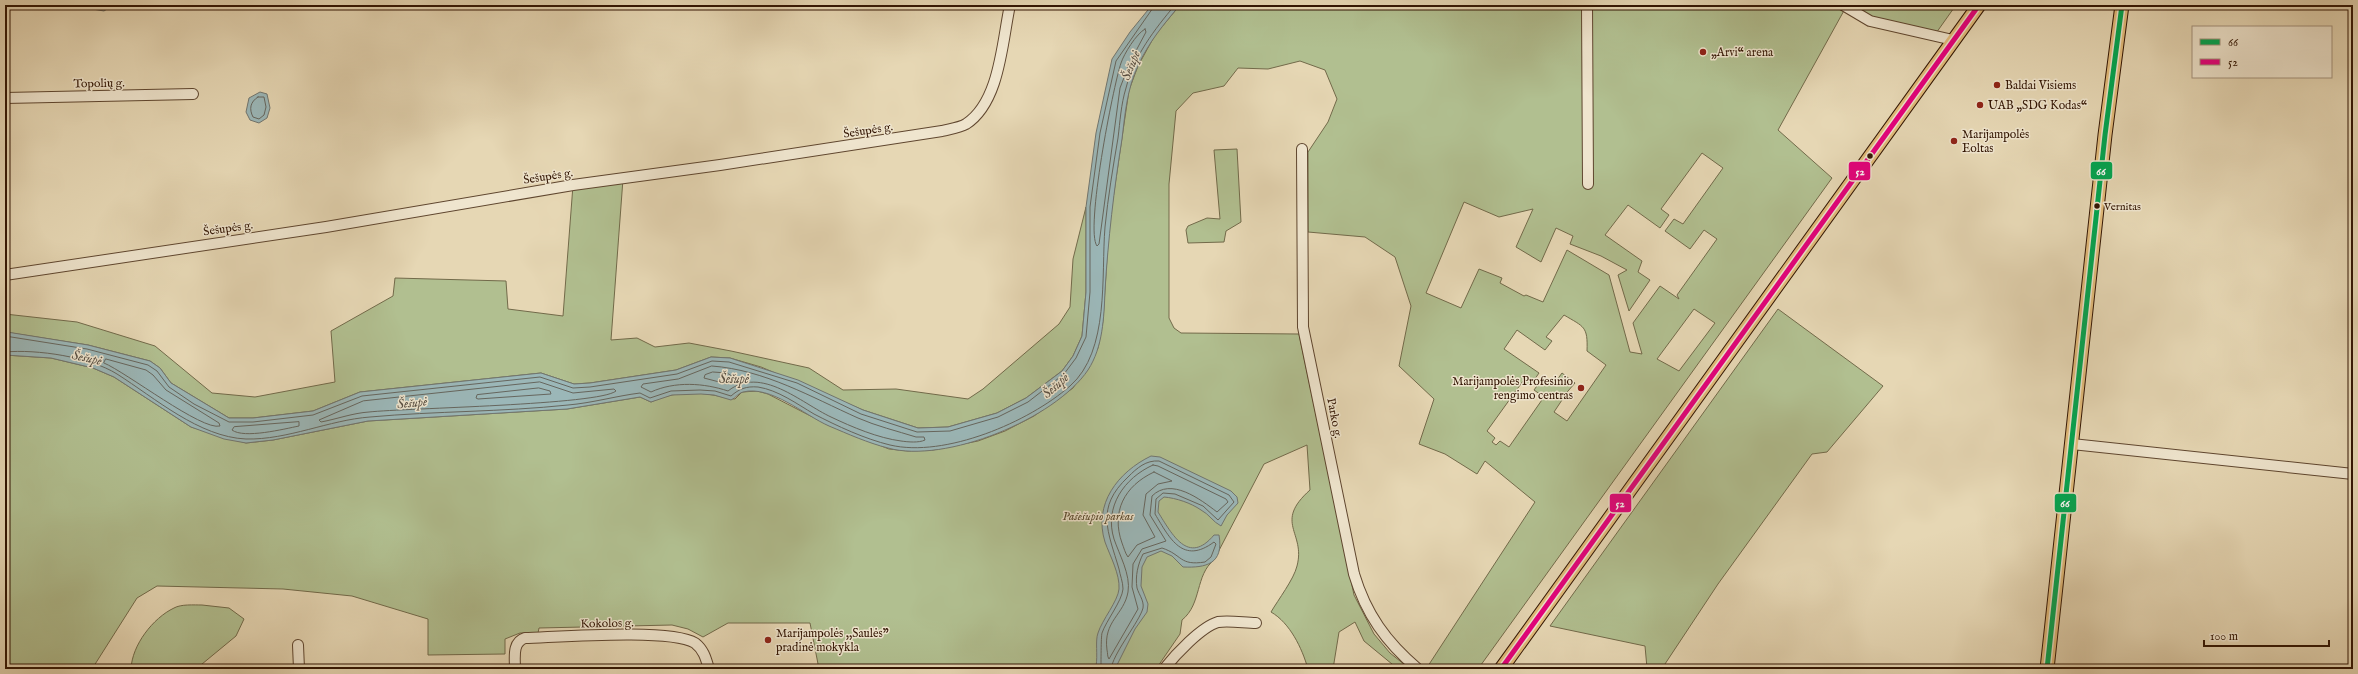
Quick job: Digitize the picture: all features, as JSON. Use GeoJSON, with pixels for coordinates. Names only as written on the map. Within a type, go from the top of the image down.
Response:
{"type":"FeatureCollection","features":[{"type":"Feature","properties":{"kind":"main road"},"geometry":{"type":"LineString","coordinates":[[1501,669],[1979,5]]}},
{"type":"Feature","properties":{"kind":"main road"},"geometry":{"type":"LineString","coordinates":[[2047,669],[2122,5]]}},
{"type":"Feature","properties":{"kind":"street","name":"Šešupės g."},"geometry":{"type":"LineString","coordinates":[[5,275],[326,227],[573,185],[744,162],[942,131],[965,124],[980,111],[992,92],[1010,5]]}},
{"type":"Feature","properties":{"kind":"street"},"geometry":{"type":"LineString","coordinates":[[1587,5],[1588,184]]}},
{"type":"Feature","properties":{"kind":"street"},"geometry":{"type":"LineString","coordinates":[[1843,5],[1870,21],[1953,40]]}},
{"type":"Feature","properties":{"kind":"street","name":"Topolių g."},"geometry":{"type":"LineString","coordinates":[[5,98],[193,94]]}},
{"type":"Feature","properties":{"kind":"street","name":"Parko g."},"geometry":{"type":"LineString","coordinates":[[1302,149],[1303,327],[1354,574],[1360,596],[1372,619],[1384,636],[1418,669]]}},
{"type":"Feature","properties":{"kind":"street"},"geometry":{"type":"LineString","coordinates":[[2072,444],[2353,474]]}},
{"type":"Feature","properties":{"kind":"street"},"geometry":{"type":"LineString","coordinates":[[1164,669],[1174,656],[1208,627],[1219,622],[1256,624]]}},
{"type":"Feature","properties":{"kind":"street","name":"Kokolos g."},"geometry":{"type":"LineString","coordinates":[[515,669],[516,646],[525,638],[644,635],[671,636],[693,642],[705,654],[709,669]]}},
{"type":"Feature","properties":{"kind":"street"},"geometry":{"type":"LineString","coordinates":[[298,645],[298,669]]}},
{"type":"Feature","properties":{"kind":"green space","name":"Pašešupio parkas"},"geometry":{"type":"Polygon","coordinates":[[[1180,5],[1956,5],[1934,36],[1870,21],[1846,7],[1778,130],[1832,178],[1478,669],[1426,669],[1535,502],[1485,461],[1477,474],[1445,454],[1419,444],[1434,399],[1399,366],[1411,306],[1395,257],[1365,237],[1308,232],[1308,152],[1328,122],[1337,99],[1325,70],[1300,61],[1268,69],[1238,68],[1224,86],[1193,93],[1176,111],[1169,184],[1169,318],[1174,328],[1181,333],[1299,334],[1354,595],[1374,634],[1390,653],[1410,669],[1398,669],[1364,641],[1355,622],[1339,632],[1333,669],[1308,669],[1299,645],[1289,629],[1271,612],[1289,583],[1297,566],[1299,554],[1298,544],[1292,520],[1294,511],[1299,501],[1310,490],[1307,445],[1264,464],[1214,560],[1204,573],[1193,606],[1182,620],[1180,634],[1156,669],[819,669],[810,623],[728,623],[703,637],[688,629],[672,625],[539,628],[538,633],[520,633],[505,639],[505,654],[428,655],[428,619],[352,596],[283,589],[157,586],[137,598],[92,669],[5,669],[5,355],[51,358],[93,368],[114,377],[191,427],[246,443],[273,440],[368,421],[567,409],[640,397],[651,402],[673,395],[689,393],[716,395],[729,399],[735,399],[742,392],[757,391],[768,394],[828,425],[889,449],[908,451],[933,450],[978,441],[1005,431],[1034,416],[1073,388],[1098,348],[1103,321],[1109,226],[1129,90],[1138,66],[1155,35],[1180,5]],[[1702,153],[1661,209],[1669,215],[1660,228],[1628,205],[1605,235],[1642,261],[1638,272],[1650,280],[1629,311],[1618,275],[1627,270],[1601,256],[1570,244],[1573,236],[1556,228],[1541,262],[1516,247],[1533,209],[1499,217],[1464,202],[1426,293],[1461,308],[1479,269],[1502,278],[1500,283],[1524,296],[1526,295],[1543,302],[1567,250],[1609,275],[1630,352],[1642,354],[1633,323],[1660,286],[1679,299],[1677,295],[1717,239],[1704,230],[1690,249],[1665,231],[1674,219],[1683,224],[1723,168],[1702,153]],[[1694,309],[1657,359],[1679,371],[1715,323],[1694,309]],[[1564,315],[1546,337],[1552,341],[1545,350],[1517,330],[1504,349],[1539,373],[1530,386],[1523,381],[1487,431],[1495,438],[1492,442],[1496,445],[1500,441],[1509,447],[1544,397],[1534,390],[1544,376],[1554,384],[1562,373],[1575,383],[1561,399],[1562,400],[1554,412],[1567,421],[1606,365],[1587,351],[1587,337],[1583,328],[1564,315]]]}},
{"type":"Feature","properties":{"kind":"green space"},"geometry":{"type":"Polygon","coordinates":[[[1237,149],[1241,222],[1226,231],[1224,242],[1188,243],[1186,230],[1188,226],[1207,218],[1220,219],[1214,150],[1237,149]]]}},
{"type":"Feature","properties":{"kind":"green space"},"geometry":{"type":"Polygon","coordinates":[[[623,179],[611,340],[637,338],[655,347],[689,343],[731,351],[809,368],[843,390],[896,389],[968,399],[983,389],[1059,324],[1070,307],[1073,259],[1086,207],[1086,292],[1082,336],[1073,356],[1062,371],[1026,398],[997,413],[948,427],[918,428],[863,410],[761,367],[730,358],[711,357],[676,370],[590,383],[574,384],[541,373],[360,392],[313,411],[253,418],[229,418],[171,383],[160,368],[150,361],[88,345],[5,332],[5,314],[77,322],[155,346],[212,393],[255,397],[335,382],[331,331],[393,296],[395,278],[506,281],[508,309],[563,316],[573,185],[623,179]]]}},
{"type":"Feature","properties":{"kind":"green space"},"geometry":{"type":"Polygon","coordinates":[[[1778,309],[1883,386],[1827,452],[1812,454],[1718,584],[1663,667],[1647,668],[1645,646],[1550,626],[1778,309]]]}},
{"type":"Feature","properties":{"kind":"green space"},"geometry":{"type":"Polygon","coordinates":[[[202,605],[229,608],[244,619],[236,636],[196,669],[131,669],[135,651],[151,625],[166,613],[177,607],[202,605]]]}},
{"type":"Feature","properties":{"kind":"water"},"geometry":{"type":"Polygon","coordinates":[[[79,5],[110,5],[110,7],[104,11],[81,7],[79,5]]]}},
{"type":"Feature","properties":{"kind":"water","name":"Šešupė"},"geometry":{"type":"Polygon","coordinates":[[[1152,5],[1180,5],[1151,42],[1142,58],[1131,84],[1125,111],[1116,177],[1106,272],[1102,332],[1097,352],[1088,370],[1072,388],[1051,405],[1025,420],[997,433],[968,443],[939,449],[912,451],[888,448],[829,426],[776,397],[754,391],[743,392],[731,400],[714,395],[672,395],[651,402],[640,397],[567,409],[368,421],[273,440],[246,443],[224,439],[191,427],[114,377],[93,368],[51,358],[5,355],[7,332],[88,345],[150,361],[160,368],[171,383],[229,418],[253,418],[313,411],[360,392],[541,373],[574,384],[590,383],[676,370],[711,357],[730,358],[798,380],[863,410],[918,428],[948,427],[997,413],[1026,398],[1062,371],[1073,356],[1082,336],[1086,292],[1086,207],[1096,133],[1112,59],[1130,32],[1152,5]]]}},
{"type":"Feature","properties":{"kind":"water"},"geometry":{"type":"Polygon","coordinates":[[[260,92],[267,94],[270,108],[267,118],[259,123],[250,120],[246,112],[249,98],[260,92]]]}},
{"type":"Feature","properties":{"kind":"water"},"geometry":{"type":"Polygon","coordinates":[[[1151,456],[1160,457],[1231,491],[1237,497],[1238,503],[1227,515],[1221,526],[1197,507],[1188,503],[1164,497],[1159,501],[1158,512],[1175,537],[1182,543],[1189,547],[1196,548],[1205,544],[1214,535],[1219,535],[1219,552],[1212,562],[1206,565],[1191,567],[1183,567],[1172,556],[1161,551],[1147,557],[1142,567],[1141,586],[1148,604],[1147,612],[1135,629],[1114,669],[1098,669],[1096,666],[1097,636],[1116,599],[1119,589],[1118,577],[1105,542],[1102,528],[1102,515],[1111,491],[1119,480],[1128,471],[1151,456]]]}},
{"type":"Feature","properties":{"kind":"transit line","name":"52"},"geometry":{"type":"LineString","coordinates":[[1501,669],[1979,5]]}},
{"type":"Feature","properties":{"kind":"transit line","name":"66"},"geometry":{"type":"LineString","coordinates":[[2047,669],[2105,135],[2122,5]]}},
{"type":"Feature","properties":{"kind":"place","name":"„Arvi“ arena"},"geometry":{"type":"Point","coordinates":[1703,52]}},
{"type":"Feature","properties":{"kind":"place","name":"Baldai Visiems"},"geometry":{"type":"Point","coordinates":[1997,85]}},
{"type":"Feature","properties":{"kind":"place","name":"UAB „SDG Kodas“"},"geometry":{"type":"Point","coordinates":[1980,105]}},
{"type":"Feature","properties":{"kind":"place","name":"Marijampolės Eoltas"},"geometry":{"type":"Point","coordinates":[1954,141]}},
{"type":"Feature","properties":{"kind":"place","name":"Vernitas"},"geometry":{"type":"Point","coordinates":[2097,206]}},
{"type":"Feature","properties":{"kind":"place","name":"Marijampolės Profesinio rengimo centras"},"geometry":{"type":"Point","coordinates":[1581,388]}},
{"type":"Feature","properties":{"kind":"place","name":"Marijampolės ,,Saulės\" pradinė mokykla"},"geometry":{"type":"Point","coordinates":[768,640]}}]}
